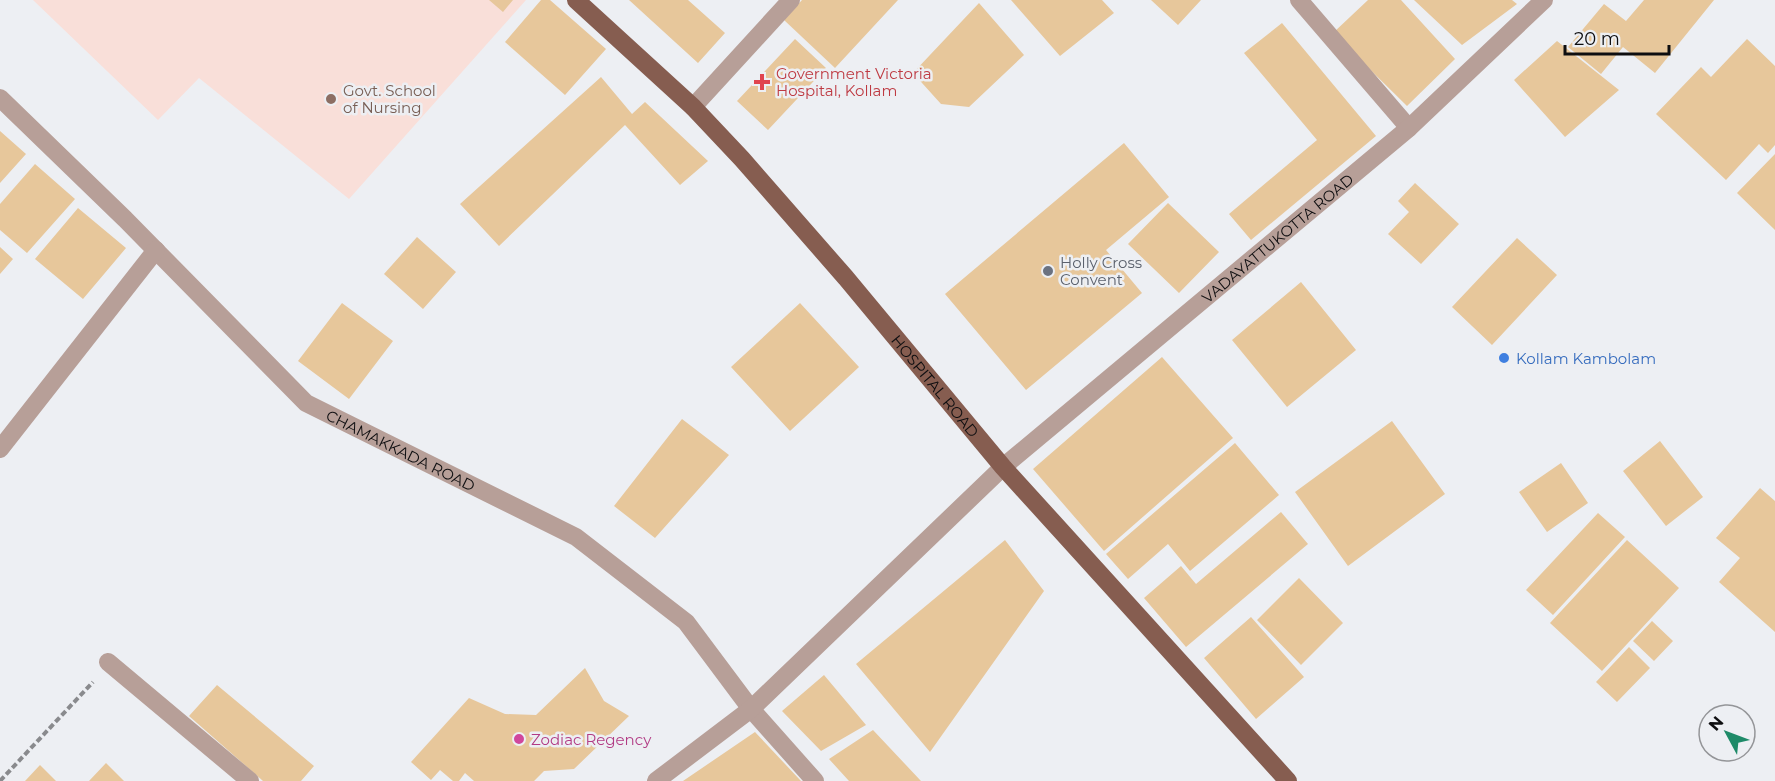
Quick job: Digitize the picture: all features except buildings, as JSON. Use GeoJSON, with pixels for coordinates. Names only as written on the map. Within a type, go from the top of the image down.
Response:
{"type":"FeatureCollection","features":[{"type":"Feature","properties":{"kind":"main road","name":"HOSPITAL ROAD"},"geometry":{"type":"LineString","coordinates":[[576,0],[693,107],[742,159],[846,278],[1003,467],[1288,781]]}},
{"type":"Feature","properties":{"kind":"street"},"geometry":{"type":"LineString","coordinates":[[693,107],[791,0]]}},
{"type":"Feature","properties":{"kind":"street"},"geometry":{"type":"LineString","coordinates":[[1299,0],[1409,128]]}},
{"type":"Feature","properties":{"kind":"street","name":"VADAYATTUKOTTA ROAD"},"geometry":{"type":"LineString","coordinates":[[656,781],[751,709],[1003,467],[1409,128],[1544,0]]}},
{"type":"Feature","properties":{"kind":"street","name":"CHAMAKKADA ROAD"},"geometry":{"type":"LineString","coordinates":[[0,98],[156,250],[306,403],[576,537],[686,622],[751,709],[815,781]]}},
{"type":"Feature","properties":{"kind":"street"},"geometry":{"type":"LineString","coordinates":[[0,449],[156,250]]}},
{"type":"Feature","properties":{"kind":"street"},"geometry":{"type":"LineString","coordinates":[[108,662],[250,781]]}},
{"type":"Feature","properties":{"kind":"path"},"geometry":{"type":"LineString","coordinates":[[0,781],[84,693],[108,662]]}},
{"type":"Feature","properties":{"kind":"shaded area","name":"Govt. School of Nursing"},"geometry":{"type":"Polygon","coordinates":[[[33,0],[526,0],[349,199],[199,78],[158,120],[33,0]]]}},
{"type":"Feature","properties":{"kind":"place","name":"Government Victoria Hospital, Kollam"},"geometry":{"type":"Point","coordinates":[762,82]}},
{"type":"Feature","properties":{"kind":"place","name":"Govt. School of Nursing"},"geometry":{"type":"Point","coordinates":[331,99]}},
{"type":"Feature","properties":{"kind":"place","name":"Holly Cross Convent"},"geometry":{"type":"Point","coordinates":[1048,271]}},
{"type":"Feature","properties":{"kind":"place","name":"Kollam Kambolam"},"geometry":{"type":"Point","coordinates":[1504,358]}},
{"type":"Feature","properties":{"kind":"place","name":"Zodiac Regency"},"geometry":{"type":"Point","coordinates":[519,739]}}]}
